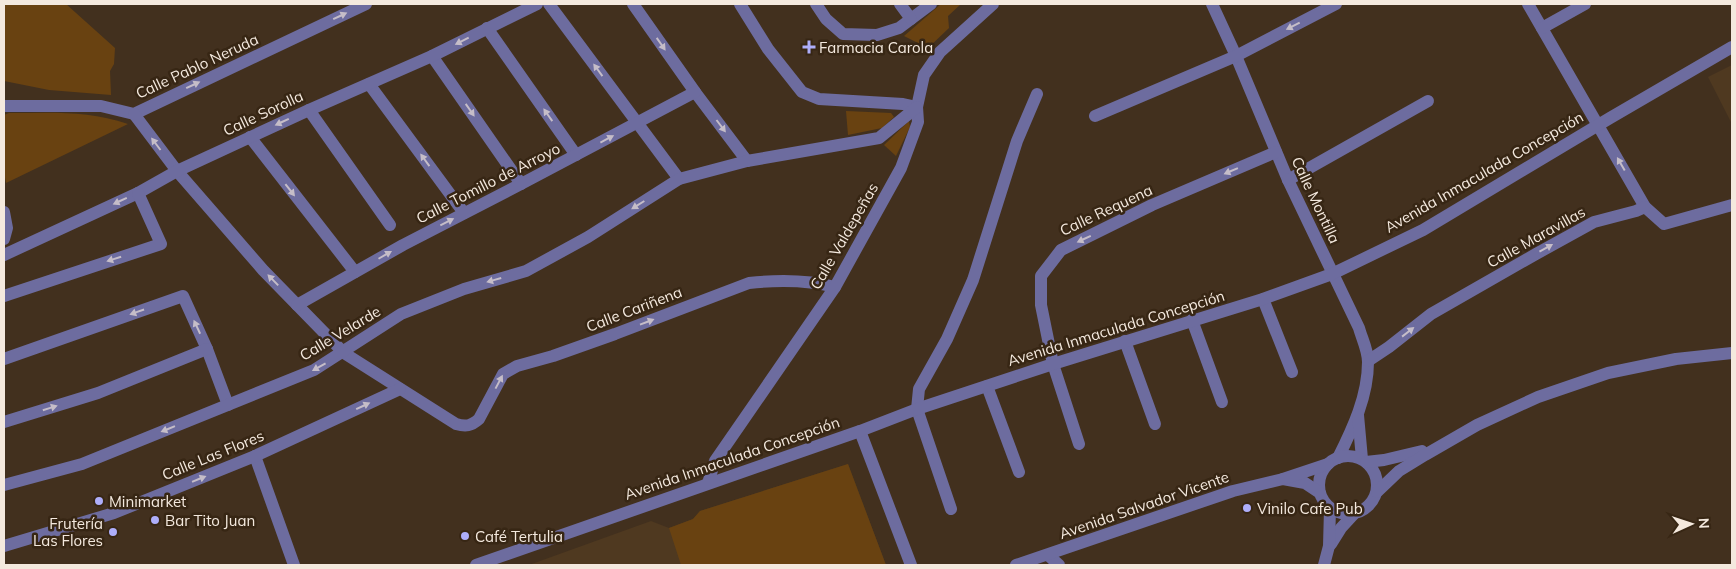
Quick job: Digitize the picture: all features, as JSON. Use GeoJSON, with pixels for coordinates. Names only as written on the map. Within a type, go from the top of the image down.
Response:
{"type":"FeatureCollection","features":[{"type":"Feature","properties":{"kind":"street","name":"Calle Pablo Neruda"},"geometry":{"type":"LineString","coordinates":[[4,106],[101,106],[134,114],[366,4]]}},
{"type":"Feature","properties":{"kind":"street","name":"Calle Sorolla"},"geometry":{"type":"LineString","coordinates":[[4,255],[138,193],[177,171],[250,137],[432,56],[537,4]]}},
{"type":"Feature","properties":{"kind":"street"},"geometry":{"type":"LineString","coordinates":[[549,4],[679,179]]}},
{"type":"Feature","properties":{"kind":"street"},"geometry":{"type":"LineString","coordinates":[[633,4],[694,92],[747,161],[879,138],[917,107]]}},
{"type":"Feature","properties":{"kind":"street"},"geometry":{"type":"LineString","coordinates":[[740,4],[768,49],[802,92],[819,99],[903,104],[917,107]]}},
{"type":"Feature","properties":{"kind":"street"},"geometry":{"type":"LineString","coordinates":[[816,4],[826,19],[843,34],[877,36],[899,28],[930,4]]}},
{"type":"Feature","properties":{"kind":"street"},"geometry":{"type":"LineString","coordinates":[[900,4],[911,19]]}},
{"type":"Feature","properties":{"kind":"street","name":"Calle Valdepeñas"},"geometry":{"type":"LineString","coordinates":[[708,483],[715,461],[836,287],[900,168],[918,122],[917,107],[924,75],[940,52],[993,4]]}},
{"type":"Feature","properties":{"kind":"street","name":"Calle Montilla"},"geometry":{"type":"LineString","coordinates":[[1212,4],[1288,180],[1358,328],[1368,361],[1358,412],[1333,461]]}},
{"type":"Feature","properties":{"kind":"street"},"geometry":{"type":"LineString","coordinates":[[1095,116],[1236,56],[1336,4]]}},
{"type":"Feature","properties":{"kind":"street"},"geometry":{"type":"LineString","coordinates":[[1528,4],[1645,207],[1664,224],[1732,205]]}},
{"type":"Feature","properties":{"kind":"street"},"geometry":{"type":"LineString","coordinates":[[1542,28],[1585,4]]}},
{"type":"Feature","properties":{"kind":"street"},"geometry":{"type":"LineString","coordinates":[[487,28],[576,155]]}},
{"type":"Feature","properties":{"kind":"street","name":"Avenida Inmaculada Concepción"},"geometry":{"type":"LineString","coordinates":[[476,565],[860,431],[916,409],[1125,341],[1263,299],[1332,274],[1423,230],[1732,47]]}},
{"type":"Feature","properties":{"kind":"street"},"geometry":{"type":"LineString","coordinates":[[432,56],[521,184]]}},
{"type":"Feature","properties":{"kind":"street"},"geometry":{"type":"LineString","coordinates":[[369,84],[464,214]]}},
{"type":"Feature","properties":{"kind":"street","name":"Calle Tomillo de Arroyo"},"geometry":{"type":"LineString","coordinates":[[297,305],[404,245],[694,92]]}},
{"type":"Feature","properties":{"kind":"street"},"geometry":{"type":"LineString","coordinates":[[951,509],[916,409],[919,389],[947,339],[973,280],[1017,141],[1037,94]]}},
{"type":"Feature","properties":{"kind":"street"},"geometry":{"type":"LineString","coordinates":[[1288,180],[1428,101]]}},
{"type":"Feature","properties":{"kind":"street"},"geometry":{"type":"LineString","coordinates":[[309,110],[390,225]]}},
{"type":"Feature","properties":{"kind":"street"},"geometry":{"type":"LineString","coordinates":[[134,114],[177,171],[263,270],[344,353],[400,389]]}},
{"type":"Feature","properties":{"kind":"street"},"geometry":{"type":"LineString","coordinates":[[250,137],[355,272]]}},
{"type":"Feature","properties":{"kind":"street","name":"Calle Requena"},"geometry":{"type":"LineString","coordinates":[[1079,444],[1053,364],[1041,305],[1041,276],[1061,250],[1152,205],[1276,152]]}},
{"type":"Feature","properties":{"kind":"street","name":"Calle Velarde"},"geometry":{"type":"LineString","coordinates":[[4,485],[82,464],[314,370],[344,353],[401,314],[464,289],[526,271],[588,237],[679,179],[747,161]]}},
{"type":"Feature","properties":{"kind":"street"},"geometry":{"type":"LineString","coordinates":[[4,296],[161,244],[138,193]]}},
{"type":"Feature","properties":{"kind":"street","name":"Calle Maravillas"},"geometry":{"type":"LineString","coordinates":[[1368,361],[1431,314],[1544,249],[1594,222],[1645,207]]}},
{"type":"Feature","properties":{"kind":"street"},"geometry":{"type":"LineString","coordinates":[[4,212],[7,228],[4,239]]}},
{"type":"Feature","properties":{"kind":"street","name":"Calle Cariñena"},"geometry":{"type":"LineString","coordinates":[[400,389],[456,424],[465,427],[474,424],[479,419],[503,374],[517,366],[553,356],[615,334],[749,283],[770,281],[823,284],[836,287]]}},
{"type":"Feature","properties":{"kind":"street"},"geometry":{"type":"LineString","coordinates":[[4,359],[183,296],[207,348],[228,405]]}},
{"type":"Feature","properties":{"kind":"street"},"geometry":{"type":"LineString","coordinates":[[1263,299],[1292,372]]}},
{"type":"Feature","properties":{"kind":"street"},"geometry":{"type":"LineString","coordinates":[[1192,320],[1222,402]]}},
{"type":"Feature","properties":{"kind":"street"},"geometry":{"type":"LineString","coordinates":[[1125,341],[1154,424]]}},
{"type":"Feature","properties":{"kind":"street"},"geometry":{"type":"LineString","coordinates":[[4,422],[98,393],[207,348]]}},
{"type":"Feature","properties":{"kind":"street"},"geometry":{"type":"LineString","coordinates":[[1377,492],[1408,464],[1486,421],[1538,397],[1608,373],[1676,359],[1732,353]]}},
{"type":"Feature","properties":{"kind":"street"},"geometry":{"type":"LineString","coordinates":[[986,386],[1019,472]]}},
{"type":"Feature","properties":{"kind":"street","name":"Calle Las Flores"},"geometry":{"type":"LineString","coordinates":[[4,546],[114,513],[255,456],[400,389]]}},
{"type":"Feature","properties":{"kind":"street","name":"Calle Montilla"},"geometry":{"type":"LineString","coordinates":[[1358,412],[1364,460]]}},
{"type":"Feature","properties":{"kind":"street"},"geometry":{"type":"LineString","coordinates":[[860,431],[911,565]]}},
{"type":"Feature","properties":{"kind":"street"},"geometry":{"type":"LineString","coordinates":[[1364,460],[1376,475],[1377,492],[1374,500],[1362,512],[1353,515],[1337,513],[1330,509],[1320,493],[1320,477],[1333,461],[1346,456],[1364,460],[1408,455],[1441,445]]}},
{"type":"Feature","properties":{"kind":"street"},"geometry":{"type":"LineString","coordinates":[[255,456],[294,565]]}},
{"type":"Feature","properties":{"kind":"street","name":"Avenida Salvador Vicente"},"geometry":{"type":"LineString","coordinates":[[1016,565],[1234,491],[1283,479],[1333,461]]}},
{"type":"Feature","properties":{"kind":"street","name":"Avenida Salvador Vicente"},"geometry":{"type":"LineString","coordinates":[[1283,479],[1305,484],[1320,493]]}},
{"type":"Feature","properties":{"kind":"street"},"geometry":{"type":"LineString","coordinates":[[1330,509],[1330,546]]}},
{"type":"Feature","properties":{"kind":"street"},"geometry":{"type":"LineString","coordinates":[[1324,565],[1330,546],[1340,528],[1353,515]]}},
{"type":"Feature","properties":{"kind":"street"},"geometry":{"type":"LineString","coordinates":[[1048,555],[1059,565]]}},
{"type":"Feature","properties":{"kind":"shaded area"},"geometry":{"type":"Polygon","coordinates":[[[4,4],[66,4],[115,48],[114,64],[110,71],[111,95],[49,90],[4,81],[4,4]]]}},
{"type":"Feature","properties":{"kind":"shaded area"},"geometry":{"type":"Polygon","coordinates":[[[941,4],[961,4],[948,16],[949,28],[928,48],[904,36],[941,4]]]}},
{"type":"Feature","properties":{"kind":"shaded area"},"geometry":{"type":"Polygon","coordinates":[[[1732,65],[1732,124],[1708,77],[1732,65]]]}},
{"type":"Feature","properties":{"kind":"shaded area"},"geometry":{"type":"Polygon","coordinates":[[[846,111],[891,113],[894,117],[882,128],[848,135],[846,111]]]}},
{"type":"Feature","properties":{"kind":"shaded area"},"geometry":{"type":"Polygon","coordinates":[[[9,113],[84,114],[128,124],[6,183],[4,172],[4,115],[9,113]]]}},
{"type":"Feature","properties":{"kind":"shaded area"},"geometry":{"type":"Polygon","coordinates":[[[909,121],[910,127],[896,156],[884,145],[909,121]]]}},
{"type":"Feature","properties":{"kind":"shaded area"},"geometry":{"type":"Polygon","coordinates":[[[848,464],[886,565],[529,565],[651,521],[669,528],[693,519],[700,511],[848,464]]]}},
{"type":"Feature","properties":{"kind":"shaded area"},"geometry":{"type":"Polygon","coordinates":[[[848,464],[886,565],[681,565],[669,528],[693,519],[700,511],[848,464]]]}},
{"type":"Feature","properties":{"kind":"place","name":"Farmacia Carola"},"geometry":{"type":"Point","coordinates":[809,47]}},
{"type":"Feature","properties":{"kind":"place","name":"Minimarket"},"geometry":{"type":"Point","coordinates":[99,501]}},
{"type":"Feature","properties":{"kind":"place","name":"Vinilo Cafe Pub"},"geometry":{"type":"Point","coordinates":[1247,508]}},
{"type":"Feature","properties":{"kind":"place","name":"Bar Tito Juan"},"geometry":{"type":"Point","coordinates":[155,520]}},
{"type":"Feature","properties":{"kind":"place","name":"Frutería Las Flores"},"geometry":{"type":"Point","coordinates":[113,532]}},
{"type":"Feature","properties":{"kind":"place","name":"Café Tertulia"},"geometry":{"type":"Point","coordinates":[465,536]}}]}
